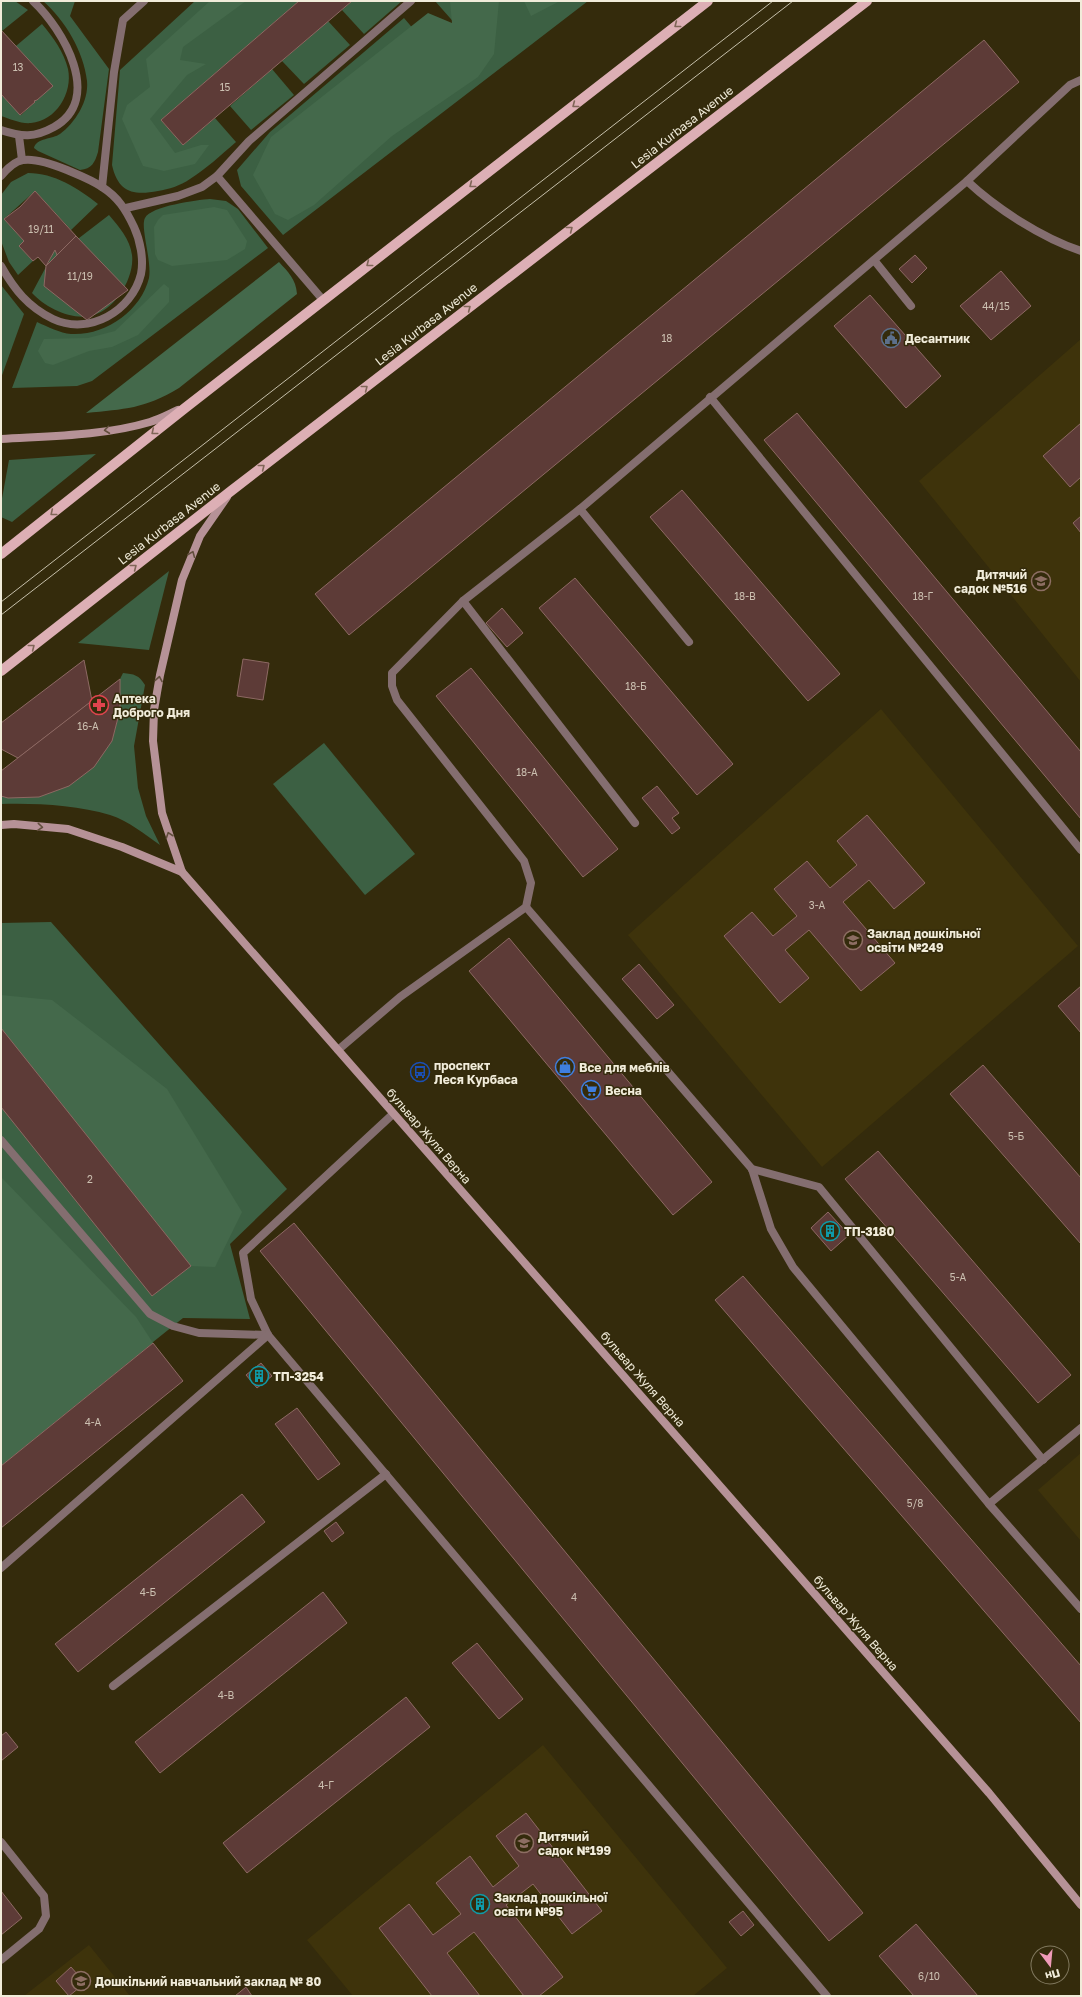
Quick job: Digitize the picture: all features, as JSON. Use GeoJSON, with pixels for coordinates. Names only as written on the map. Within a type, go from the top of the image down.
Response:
{"type":"FeatureCollection","features":[{"type":"Feature","properties":{"kind":"main road"},"geometry":{"type":"LineString","coordinates":[[1,554],[323,300],[708,1]]}},
{"type":"Feature","properties":{"kind":"main road","name":"Lesia Kurbasa Avenue"},"geometry":{"type":"LineString","coordinates":[[1,670],[867,1]]}},
{"type":"Feature","properties":{"kind":"street"},"geometry":{"type":"LineString","coordinates":[[1,439],[76,434],[124,428],[150,422],[185,408]]}},
{"type":"Feature","properties":{"kind":"street","name":"бульвар Жуля Верна"},"geometry":{"type":"LineString","coordinates":[[231,491],[200,536],[182,580],[160,675],[154,710],[154,742],[162,813],[182,872],[978,1781],[1081,1905]]}},
{"type":"Feature","properties":{"kind":"street","name":"бульвар Жуля Верна"},"geometry":{"type":"LineString","coordinates":[[1,825],[14,824],[68,829],[122,847],[182,872]]}},
{"type":"Feature","properties":{"kind":"lane"},"geometry":{"type":"LineString","coordinates":[[1,130],[19,136],[41,133],[62,122],[73,107],[79,85],[74,64],[63,38],[42,10],[33,1]]}},
{"type":"Feature","properties":{"kind":"lane"},"geometry":{"type":"LineString","coordinates":[[102,187],[114,72],[123,20],[144,1]]}},
{"type":"Feature","properties":{"kind":"lane"},"geometry":{"type":"LineString","coordinates":[[126,208],[178,196],[202,187],[217,176],[249,141],[412,1]]}},
{"type":"Feature","properties":{"kind":"lane"},"geometry":{"type":"LineString","coordinates":[[338,1050],[400,997],[526,907],[531,883],[524,861],[397,700],[392,686],[392,673],[463,602],[580,509],[710,397],[967,181],[1070,85],[1081,80]]}},
{"type":"Feature","properties":{"kind":"lane"},"geometry":{"type":"LineString","coordinates":[[19,136],[22,160]]}},
{"type":"Feature","properties":{"kind":"lane"},"geometry":{"type":"LineString","coordinates":[[1,176],[8,168],[22,160],[40,161],[62,168],[102,187],[126,208],[138,235],[141,253],[141,273],[136,288],[125,304],[112,314],[91,323],[74,324],[54,320],[33,308],[11,284],[1,266]]}},
{"type":"Feature","properties":{"kind":"lane"},"geometry":{"type":"LineString","coordinates":[[217,176],[323,300]]}},
{"type":"Feature","properties":{"kind":"lane"},"geometry":{"type":"LineString","coordinates":[[967,181],[984,197],[1034,229],[1081,251]]}},
{"type":"Feature","properties":{"kind":"lane"},"geometry":{"type":"LineString","coordinates":[[874,260],[911,306]]}},
{"type":"Feature","properties":{"kind":"lane"},"geometry":{"type":"LineString","coordinates":[[710,397],[1081,850]]}},
{"type":"Feature","properties":{"kind":"lane"},"geometry":{"type":"LineString","coordinates":[[580,509],[689,642]]}},
{"type":"Feature","properties":{"kind":"lane"},"geometry":{"type":"LineString","coordinates":[[463,602],[635,823]]}},
{"type":"Feature","properties":{"kind":"lane"},"geometry":{"type":"LineString","coordinates":[[526,907],[752,1169],[771,1229],[793,1267],[989,1504],[1081,1609]]}},
{"type":"Feature","properties":{"kind":"lane"},"geometry":{"type":"LineString","coordinates":[[393,1114],[243,1253],[251,1299],[268,1335],[827,1996]]}},
{"type":"Feature","properties":{"kind":"lane"},"geometry":{"type":"LineString","coordinates":[[1,1140],[150,1314],[173,1326],[199,1333],[268,1335]]}},
{"type":"Feature","properties":{"kind":"lane"},"geometry":{"type":"LineString","coordinates":[[752,1169],[819,1187],[1043,1460]]}},
{"type":"Feature","properties":{"kind":"lane"},"geometry":{"type":"LineString","coordinates":[[1,1568],[268,1335]]}},
{"type":"Feature","properties":{"kind":"lane"},"geometry":{"type":"LineString","coordinates":[[989,1504],[1081,1428]]}},
{"type":"Feature","properties":{"kind":"lane"},"geometry":{"type":"LineString","coordinates":[[113,1686],[386,1474]]}},
{"type":"Feature","properties":{"kind":"lane"},"geometry":{"type":"LineString","coordinates":[[1,1842],[44,1896],[46,1916],[40,1929],[1,1960]]}},
{"type":"Feature","properties":{"kind":"shaded area","name":"Дитячий садок №516"},"geometry":{"type":"Polygon","coordinates":[[[1081,339],[1081,682],[919,481],[1081,339]]]}},
{"type":"Feature","properties":{"kind":"shaded area","name":"Заклад дошкільної освіти №249"},"geometry":{"type":"Polygon","coordinates":[[[881,709],[1078,946],[822,1167],[628,935],[881,709]]]}},
{"type":"Feature","properties":{"kind":"shaded area"},"geometry":{"type":"Polygon","coordinates":[[[1081,1453],[1081,1541],[1038,1490],[1081,1453]]]}},
{"type":"Feature","properties":{"kind":"shaded area","name":"Дитячий садок №199"},"geometry":{"type":"Polygon","coordinates":[[[543,1745],[727,1968],[693,1996],[353,1996],[307,1940],[543,1745]]]}},
{"type":"Feature","properties":{"kind":"shaded area","name":"Дошкільний навчальний заклад № 80"},"geometry":{"type":"Polygon","coordinates":[[[89,1945],[130,1996],[24,1996],[89,1945]]]}},
{"type":"Feature","properties":{"kind":"green space"},"geometry":{"type":"Polygon","coordinates":[[[1,1],[15,1],[28,10],[2,31],[1,1]]]}},
{"type":"Feature","properties":{"kind":"green space"},"geometry":{"type":"Polygon","coordinates":[[[43,1],[75,1],[70,16],[109,69],[96,159],[90,167],[80,170],[34,148],[35,145],[41,140],[57,136],[71,124],[80,111],[87,89],[85,70],[78,48],[59,17],[43,1]]]}},
{"type":"Feature","properties":{"kind":"green space"},"geometry":{"type":"Polygon","coordinates":[[[195,1],[299,1],[161,120],[183,145],[215,118],[236,142],[202,171],[182,184],[158,191],[141,193],[128,190],[118,181],[112,165],[120,70],[195,1]]]}},
{"type":"Feature","properties":{"kind":"green space"},"geometry":{"type":"Polygon","coordinates":[[[210,1],[246,1],[183,47],[180,60],[206,64],[187,75],[150,119],[175,153],[201,145],[209,145],[195,164],[164,171],[143,166],[122,119],[127,105],[150,87],[146,59],[210,1]]]}},
{"type":"Feature","properties":{"kind":"green space"},"geometry":{"type":"Polygon","coordinates":[[[352,1],[402,1],[364,34],[342,10],[352,1]]]}},
{"type":"Feature","properties":{"kind":"green space"},"geometry":{"type":"Polygon","coordinates":[[[435,1],[588,1],[283,235],[241,186],[237,170],[270,132],[404,18],[415,31],[465,35],[435,1]]]}},
{"type":"Feature","properties":{"kind":"green space"},"geometry":{"type":"Polygon","coordinates":[[[450,1],[499,1],[494,54],[478,77],[392,136],[314,205],[288,220],[275,214],[253,175],[271,137],[428,13],[452,23],[450,1]]]}},
{"type":"Feature","properties":{"kind":"green space"},"geometry":{"type":"Polygon","coordinates":[[[524,1],[560,1],[531,16],[524,1]]]}},
{"type":"Feature","properties":{"kind":"green space"},"geometry":{"type":"Polygon","coordinates":[[[328,21],[350,45],[304,84],[282,61],[328,21]]]}},
{"type":"Feature","properties":{"kind":"green space"},"geometry":{"type":"Polygon","coordinates":[[[42,24],[58,45],[64,57],[68,69],[68,87],[61,104],[48,117],[40,121],[23,123],[1,116],[1,94],[21,115],[35,102],[34,101],[52,86],[16,46],[42,24]]]}},
{"type":"Feature","properties":{"kind":"green space"},"geometry":{"type":"Polygon","coordinates":[[[272,69],[294,95],[251,130],[230,106],[272,69]]]}},
{"type":"Feature","properties":{"kind":"green space"},"geometry":{"type":"Polygon","coordinates":[[[28,173],[47,176],[65,182],[98,204],[71,230],[35,191],[4,219],[24,241],[19,246],[33,261],[18,275],[9,262],[1,241],[1,195],[11,182],[28,173]]]}},
{"type":"Feature","properties":{"kind":"green space"},"geometry":{"type":"Polygon","coordinates":[[[210,199],[226,201],[238,209],[268,248],[92,381],[77,386],[12,388],[37,322],[54,330],[71,334],[84,334],[109,326],[130,311],[138,301],[145,290],[149,278],[149,263],[144,222],[145,218],[149,214],[156,210],[175,204],[210,199]]]}},
{"type":"Feature","properties":{"kind":"green space"},"geometry":{"type":"Polygon","coordinates":[[[214,207],[227,210],[247,241],[245,249],[227,260],[172,266],[158,260],[155,254],[154,227],[163,215],[214,207]]]}},
{"type":"Feature","properties":{"kind":"green space"},"geometry":{"type":"Polygon","coordinates":[[[109,215],[126,238],[132,255],[130,274],[121,293],[115,301],[99,313],[82,317],[58,311],[37,298],[32,293],[55,250],[59,260],[70,245],[109,215]]]}},
{"type":"Feature","properties":{"kind":"green space"},"geometry":{"type":"Polygon","coordinates":[[[279,262],[293,280],[297,294],[179,388],[167,395],[134,407],[86,413],[279,262]]]}},
{"type":"Feature","properties":{"kind":"green space"},"geometry":{"type":"Polygon","coordinates":[[[164,284],[169,288],[169,302],[138,335],[112,347],[89,351],[53,365],[45,363],[38,351],[44,339],[88,338],[115,331],[164,284]]]}},
{"type":"Feature","properties":{"kind":"green space"},"geometry":{"type":"Polygon","coordinates":[[[1,285],[24,314],[1,378],[1,285]]]}},
{"type":"Feature","properties":{"kind":"green space"},"geometry":{"type":"Polygon","coordinates":[[[96,454],[12,522],[1,517],[1,504],[9,460],[96,454]]]}},
{"type":"Feature","properties":{"kind":"green space"},"geometry":{"type":"Polygon","coordinates":[[[169,571],[149,650],[78,643],[169,571]]]}},
{"type":"Feature","properties":{"kind":"green space"},"geometry":{"type":"Polygon","coordinates":[[[123,673],[136,676],[141,679],[145,685],[134,746],[138,788],[146,816],[160,845],[136,828],[110,815],[56,805],[1,804],[1,796],[112,740],[120,710],[120,679],[123,673]]]}},
{"type":"Feature","properties":{"kind":"green space"},"geometry":{"type":"Polygon","coordinates":[[[324,743],[415,854],[365,895],[273,784],[324,743]]]}},
{"type":"Feature","properties":{"kind":"green space"},"geometry":{"type":"Polygon","coordinates":[[[51,922],[287,1189],[230,1244],[250,1319],[183,1318],[1,1464],[1,923],[51,922]]]}},
{"type":"Feature","properties":{"kind":"green space"},"geometry":{"type":"Polygon","coordinates":[[[1,995],[52,1000],[167,1089],[242,1212],[215,1267],[191,1266],[1,1028],[1,995]]]}},
{"type":"Feature","properties":{"kind":"green space"},"geometry":{"type":"Polygon","coordinates":[[[1,1177],[136,1317],[153,1343],[1,1466],[1,1177]]]}},
{"type":"Feature","properties":{"kind":"building"},"geometry":{"type":"Polygon","coordinates":[[[299,1],[352,1],[183,145],[161,120],[299,1]]]}},
{"type":"Feature","properties":{"kind":"building"},"geometry":{"type":"Polygon","coordinates":[[[1,30],[53,86],[34,101],[35,102],[20,115],[1,94],[1,30]]]}},
{"type":"Feature","properties":{"kind":"building"},"geometry":{"type":"Polygon","coordinates":[[[984,40],[1019,82],[349,635],[315,594],[984,40]]]}},
{"type":"Feature","properties":{"kind":"building"},"geometry":{"type":"Polygon","coordinates":[[[35,191],[76,236],[59,260],[55,250],[46,266],[38,257],[33,261],[19,246],[24,241],[4,219],[20,207],[35,191]]]}},
{"type":"Feature","properties":{"kind":"building"},"geometry":{"type":"Polygon","coordinates":[[[76,236],[128,290],[87,320],[44,286],[46,266],[76,236]]]}},
{"type":"Feature","properties":{"kind":"building"},"geometry":{"type":"Polygon","coordinates":[[[915,255],[927,268],[912,283],[899,269],[915,255]]]}},
{"type":"Feature","properties":{"kind":"building"},"geometry":{"type":"Polygon","coordinates":[[[1001,271],[1031,306],[991,340],[960,306],[1001,271]]]}},
{"type":"Feature","properties":{"kind":"building"},"geometry":{"type":"Polygon","coordinates":[[[870,295],[941,376],[906,408],[834,326],[870,295]]]}},
{"type":"Feature","properties":{"kind":"building"},"geometry":{"type":"Polygon","coordinates":[[[797,413],[1081,752],[1081,819],[764,440],[797,413]]]}},
{"type":"Feature","properties":{"kind":"building"},"geometry":{"type":"Polygon","coordinates":[[[1081,423],[1081,477],[1070,487],[1043,456],[1081,423]]]}},
{"type":"Feature","properties":{"kind":"building"},"geometry":{"type":"Polygon","coordinates":[[[682,490],[840,674],[808,701],[650,517],[682,490]]]}},
{"type":"Feature","properties":{"kind":"building"},"geometry":{"type":"Polygon","coordinates":[[[1081,516],[1081,533],[1073,523],[1081,516]]]}},
{"type":"Feature","properties":{"kind":"building"},"geometry":{"type":"Polygon","coordinates":[[[575,578],[733,764],[697,795],[539,608],[575,578]]]}},
{"type":"Feature","properties":{"kind":"building"},"geometry":{"type":"Polygon","coordinates":[[[502,608],[523,633],[507,647],[486,623],[502,608]]]}},
{"type":"Feature","properties":{"kind":"building"},"geometry":{"type":"Polygon","coordinates":[[[243,659],[269,663],[263,700],[237,696],[243,659]]]}},
{"type":"Feature","properties":{"kind":"building"},"geometry":{"type":"Polygon","coordinates":[[[84,660],[92,701],[18,758],[1,749],[1,723],[84,660]]]}},
{"type":"Feature","properties":{"kind":"building"},"geometry":{"type":"Polygon","coordinates":[[[471,668],[618,849],[583,877],[436,696],[471,668]]]}},
{"type":"Feature","properties":{"kind":"building"},"geometry":{"type":"Polygon","coordinates":[[[120,679],[120,710],[112,741],[94,767],[69,786],[39,797],[8,798],[1,796],[1,771],[120,679]]]}},
{"type":"Feature","properties":{"kind":"building"},"geometry":{"type":"Polygon","coordinates":[[[657,786],[679,813],[672,818],[680,828],[672,834],[642,798],[657,786]]]}},
{"type":"Feature","properties":{"kind":"building"},"geometry":{"type":"Polygon","coordinates":[[[867,815],[925,883],[894,909],[869,880],[843,902],[895,963],[861,991],[809,930],[785,950],[809,978],[780,1003],[724,936],[752,912],[773,936],[797,916],[774,889],[807,861],[830,888],[857,865],[837,841],[867,815]]]}},
{"type":"Feature","properties":{"kind":"building"},"geometry":{"type":"Polygon","coordinates":[[[509,938],[712,1182],[673,1215],[469,971],[509,938]]]}},
{"type":"Feature","properties":{"kind":"building"},"geometry":{"type":"Polygon","coordinates":[[[639,964],[674,1005],[657,1019],[622,979],[639,964]]]}},
{"type":"Feature","properties":{"kind":"building"},"geometry":{"type":"Polygon","coordinates":[[[1081,986],[1081,1033],[1058,1006],[1081,986]]]}},
{"type":"Feature","properties":{"kind":"building"},"geometry":{"type":"Polygon","coordinates":[[[1,1028],[191,1266],[152,1296],[1,1107],[1,1028]]]}},
{"type":"Feature","properties":{"kind":"building"},"geometry":{"type":"Polygon","coordinates":[[[983,1065],[1081,1178],[1081,1244],[950,1094],[983,1065]]]}},
{"type":"Feature","properties":{"kind":"building"},"geometry":{"type":"Polygon","coordinates":[[[878,1151],[1071,1375],[1038,1403],[845,1179],[878,1151]]]}},
{"type":"Feature","properties":{"kind":"building","name":"ТП-3180"},"geometry":{"type":"Polygon","coordinates":[[[828,1212],[849,1235],[831,1251],[811,1228],[828,1212]]]}},
{"type":"Feature","properties":{"kind":"building"},"geometry":{"type":"Polygon","coordinates":[[[294,1223],[863,1913],[829,1941],[260,1251],[294,1223]]]}},
{"type":"Feature","properties":{"kind":"building"},"geometry":{"type":"Polygon","coordinates":[[[743,1276],[1081,1666],[1081,1723],[715,1300],[743,1276]]]}},
{"type":"Feature","properties":{"kind":"building"},"geometry":{"type":"Polygon","coordinates":[[[153,1343],[183,1381],[1,1528],[1,1466],[153,1343]]]}},
{"type":"Feature","properties":{"kind":"building","name":"ТП-3254"},"geometry":{"type":"Polygon","coordinates":[[[261,1363],[272,1376],[257,1388],[246,1375],[261,1363]]]}},
{"type":"Feature","properties":{"kind":"building"},"geometry":{"type":"Polygon","coordinates":[[[297,1408],[340,1464],[318,1480],[275,1424],[297,1408]]]}},
{"type":"Feature","properties":{"kind":"building"},"geometry":{"type":"Polygon","coordinates":[[[242,1494],[265,1522],[78,1672],[55,1644],[242,1494]]]}},
{"type":"Feature","properties":{"kind":"building"},"geometry":{"type":"Polygon","coordinates":[[[336,1522],[344,1533],[332,1542],[324,1531],[336,1522]]]}},
{"type":"Feature","properties":{"kind":"building"},"geometry":{"type":"Polygon","coordinates":[[[323,1592],[347,1623],[160,1773],[135,1742],[323,1592]]]}},
{"type":"Feature","properties":{"kind":"building"},"geometry":{"type":"Polygon","coordinates":[[[477,1643],[523,1699],[499,1719],[452,1663],[477,1643]]]}},
{"type":"Feature","properties":{"kind":"building"},"geometry":{"type":"Polygon","coordinates":[[[406,1697],[430,1727],[247,1873],[223,1843],[406,1697]]]}},
{"type":"Feature","properties":{"kind":"building"},"geometry":{"type":"Polygon","coordinates":[[[6,1732],[18,1747],[1,1761],[1,1736],[6,1732]]]}},
{"type":"Feature","properties":{"kind":"building","name":"Заклад дошкільної освіти №95"},"geometry":{"type":"Polygon","coordinates":[[[526,1813],[602,1911],[572,1934],[533,1884],[506,1905],[563,1977],[539,1996],[524,1996],[474,1932],[447,1953],[480,1996],[432,1996],[379,1928],[409,1904],[433,1935],[461,1914],[436,1883],[470,1856],[493,1887],[519,1866],[496,1836],[526,1813]]]}},
{"type":"Feature","properties":{"kind":"building"},"geometry":{"type":"Polygon","coordinates":[[[1,1891],[22,1918],[1,1935],[1,1891]]]}},
{"type":"Feature","properties":{"kind":"building"},"geometry":{"type":"Polygon","coordinates":[[[743,1911],[754,1925],[741,1936],[729,1922],[743,1911]]]}},
{"type":"Feature","properties":{"kind":"building"},"geometry":{"type":"Polygon","coordinates":[[[916,1924],[978,1996],[914,1996],[879,1956],[916,1924]]]}},
{"type":"Feature","properties":{"kind":"building"},"geometry":{"type":"Polygon","coordinates":[[[71,1967],[85,1983],[69,1996],[56,1981],[71,1967]]]}},
{"type":"Feature","properties":{"kind":"building"},"geometry":{"type":"Polygon","coordinates":[[[246,1987],[252,1996],[235,1996],[246,1987]]]}},
{"type":"Feature","properties":{"kind":"tram line"},"geometry":{"type":"LineString","coordinates":[[1,602],[773,1]]}},
{"type":"Feature","properties":{"kind":"tram line"},"geometry":{"type":"LineString","coordinates":[[1,615],[793,1]]}},
{"type":"Feature","properties":{"kind":"place","name":"Десантник"},"geometry":{"type":"Point","coordinates":[891,338]}},
{"type":"Feature","properties":{"kind":"place","name":"Дитячий садок №516"},"geometry":{"type":"Point","coordinates":[1041,581]}},
{"type":"Feature","properties":{"kind":"place","name":"Аптека Доброго Дня"},"geometry":{"type":"Point","coordinates":[99,705]}},
{"type":"Feature","properties":{"kind":"place","name":"Заклад дошкільної освіти №249"},"geometry":{"type":"Point","coordinates":[853,940]}},
{"type":"Feature","properties":{"kind":"place","name":"Все для меблів"},"geometry":{"type":"Point","coordinates":[565,1067]}},
{"type":"Feature","properties":{"kind":"place","name":"проспект Леся Курбаса"},"geometry":{"type":"Point","coordinates":[420,1072]}},
{"type":"Feature","properties":{"kind":"place","name":"Весна"},"geometry":{"type":"Point","coordinates":[591,1090]}},
{"type":"Feature","properties":{"kind":"place","name":"ТП-3180"},"geometry":{"type":"Point","coordinates":[830,1231]}},
{"type":"Feature","properties":{"kind":"place","name":"ТП-3254"},"geometry":{"type":"Point","coordinates":[259,1376]}},
{"type":"Feature","properties":{"kind":"place","name":"Дитячий садок №199"},"geometry":{"type":"Point","coordinates":[524,1843]}},
{"type":"Feature","properties":{"kind":"place","name":"Заклад дошкільної освіти №95"},"geometry":{"type":"Point","coordinates":[480,1904]}},
{"type":"Feature","properties":{"kind":"place","name":"Дошкільний навчальний заклад № 80"},"geometry":{"type":"Point","coordinates":[81,1981]}}]}
